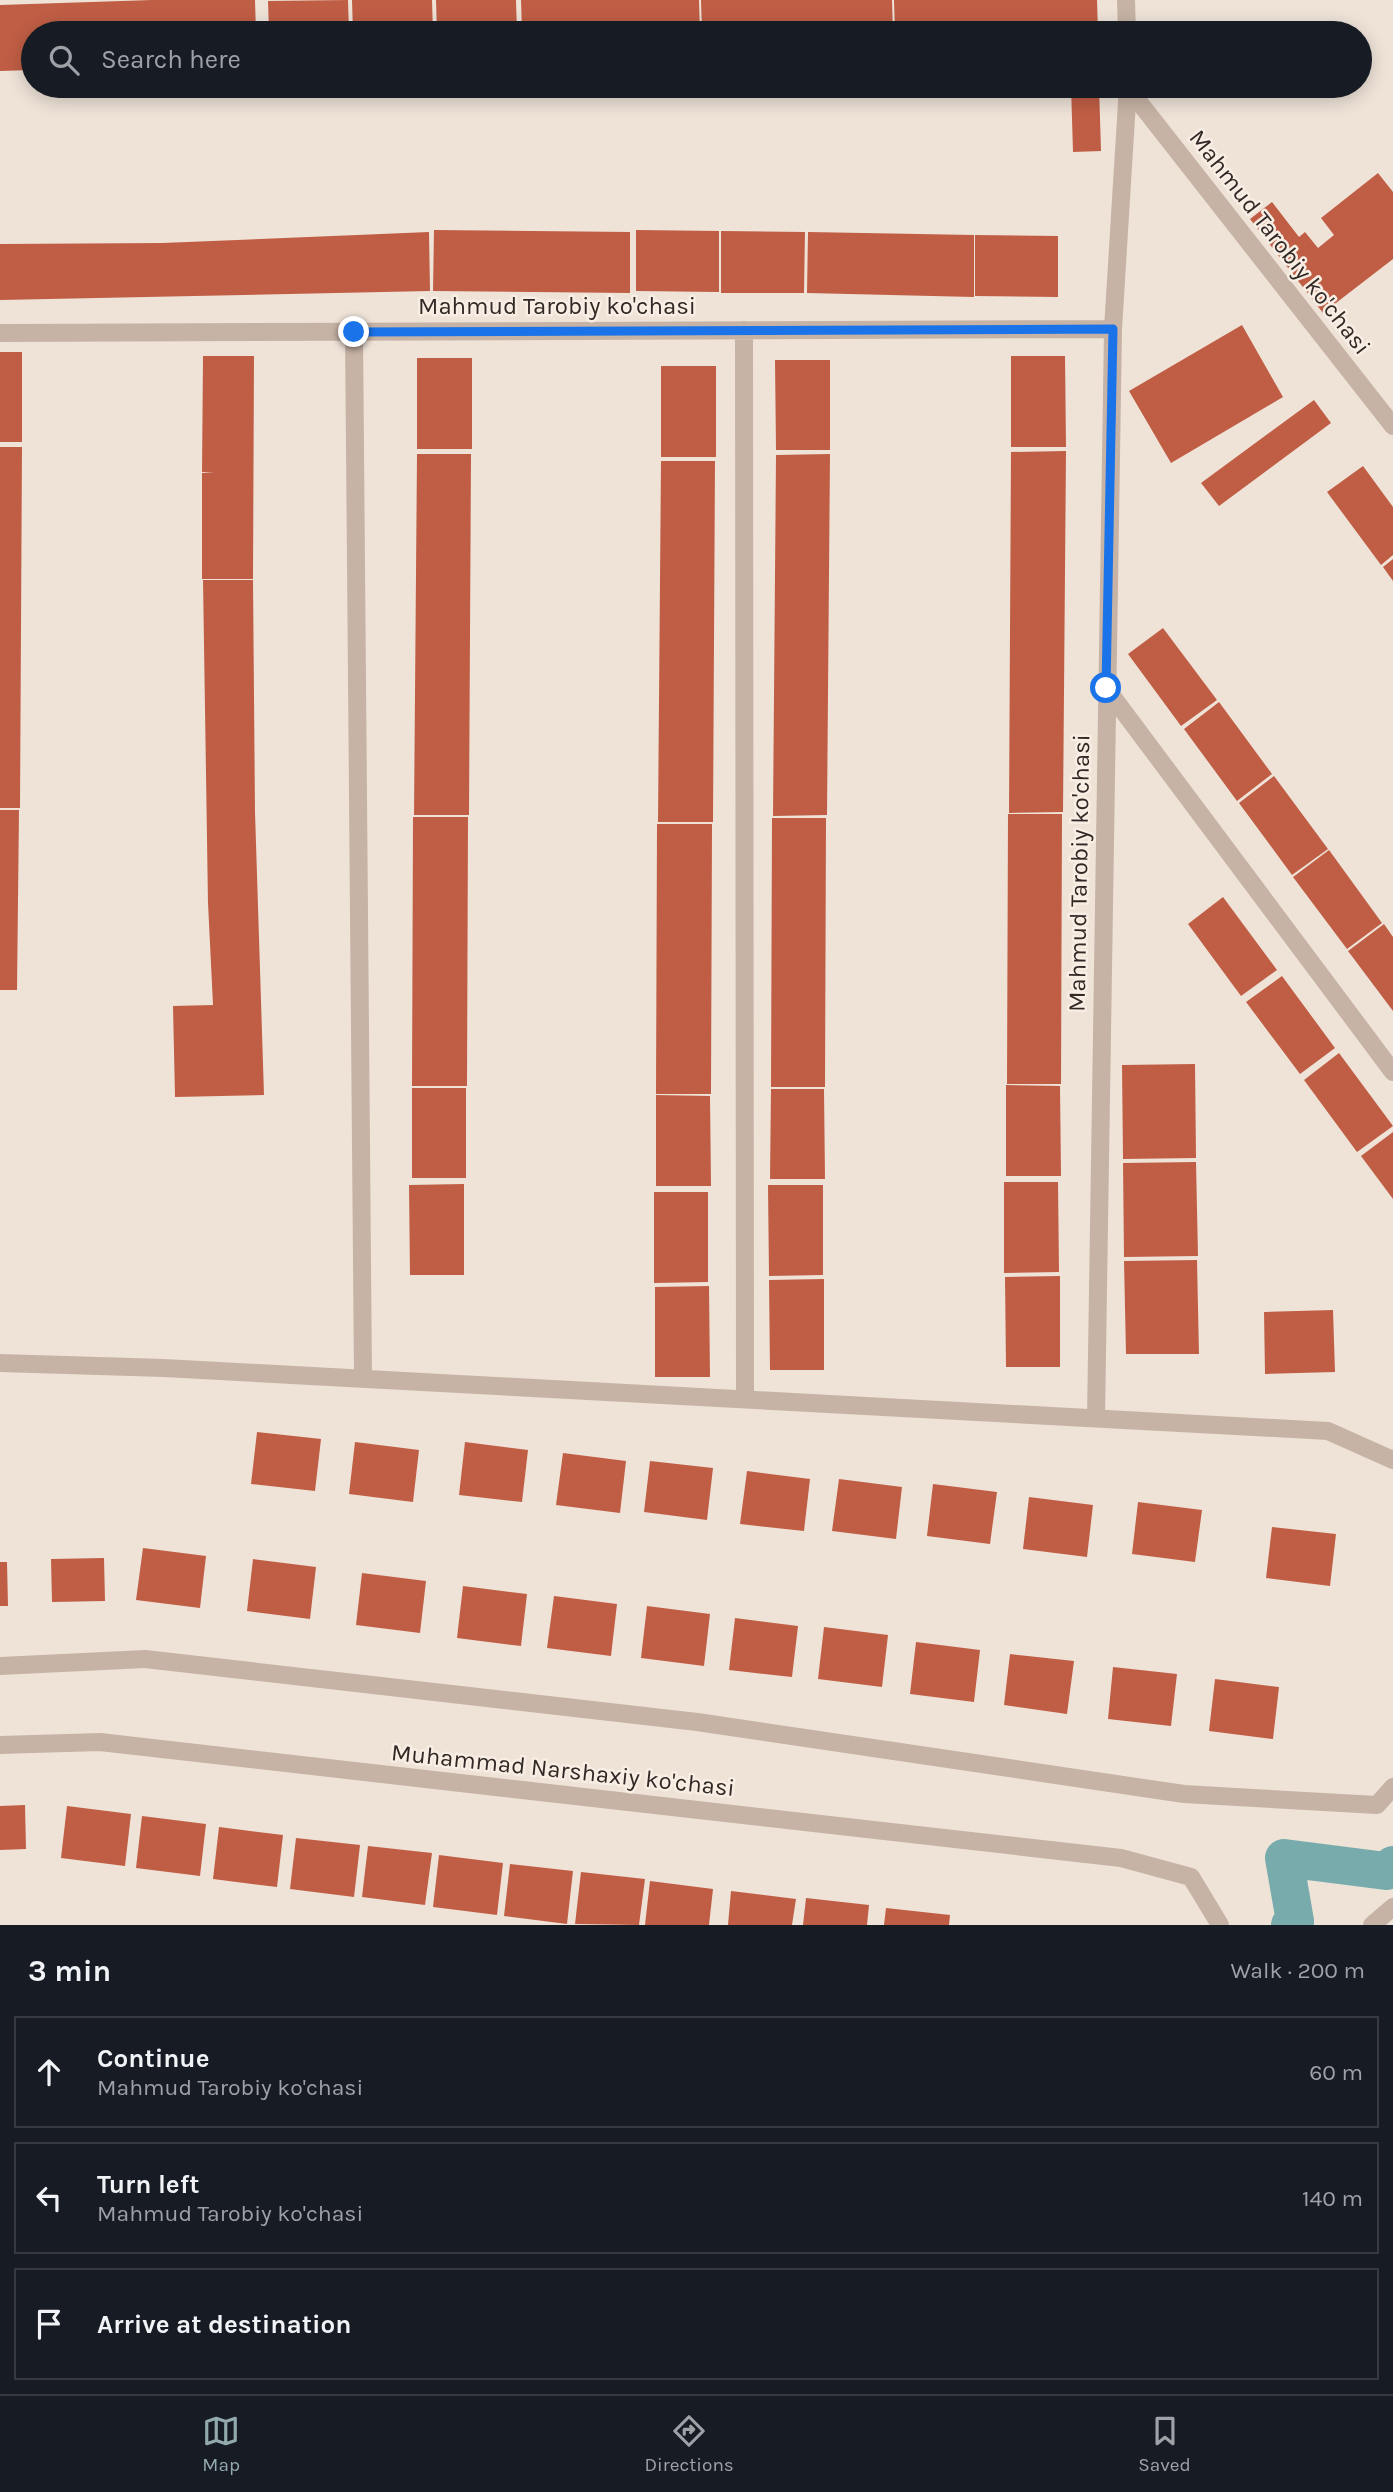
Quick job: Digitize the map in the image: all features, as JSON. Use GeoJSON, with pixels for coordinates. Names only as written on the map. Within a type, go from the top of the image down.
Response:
{"type":"FeatureCollection","features":[{"type":"Feature","properties":{"kind":"street"},"geometry":{"type":"LineString","coordinates":[[1126,0],[1127,21]]}},
{"type":"Feature","properties":{"kind":"street","name":"Mahmud Tarobiy ko'chasi"},"geometry":{"type":"LineString","coordinates":[[1096,1418],[1113,329],[1127,98]]}},
{"type":"Feature","properties":{"kind":"street","name":"Mahmud Tarobiy ko'chasi"},"geometry":{"type":"LineString","coordinates":[[1137,98],[1393,426]]}},
{"type":"Feature","properties":{"kind":"street","name":"Mahmud Tarobiy ko'chasi"},"geometry":{"type":"LineString","coordinates":[[0,333],[1113,329]]}},
{"type":"Feature","properties":{"kind":"street"},"geometry":{"type":"LineString","coordinates":[[744,330],[745,1399]]}},
{"type":"Feature","properties":{"kind":"street"},"geometry":{"type":"LineString","coordinates":[[354,332],[363,1378]]}},
{"type":"Feature","properties":{"kind":"street"},"geometry":{"type":"LineString","coordinates":[[1106,688],[1393,1072]]}},
{"type":"Feature","properties":{"kind":"street"},"geometry":{"type":"LineString","coordinates":[[0,1363],[363,1378],[1328,1431],[1393,1460]]}},
{"type":"Feature","properties":{"kind":"street"},"geometry":{"type":"LineString","coordinates":[[0,1666],[145,1659],[697,1722],[1184,1794],[1377,1805],[1393,1787]]}},
{"type":"Feature","properties":{"kind":"street","name":"Muhammad Narshaxiy ko'chasi"},"geometry":{"type":"LineString","coordinates":[[0,1745],[100,1742],[1121,1858],[1191,1877],[1220,1925]]}},
{"type":"Feature","properties":{"kind":"street"},"geometry":{"type":"LineString","coordinates":[[1372,1925],[1393,1908]]}},
{"type":"Feature","properties":{"kind":"building"},"geometry":{"type":"Polygon","coordinates":[[[255,0],[256,21],[21,21],[21,70],[0,71],[0,5],[255,0]]]}},
{"type":"Feature","properties":{"kind":"building"},"geometry":{"type":"Polygon","coordinates":[[[348,0],[349,21],[269,21],[268,1],[348,0]]]}},
{"type":"Feature","properties":{"kind":"building"},"geometry":{"type":"Polygon","coordinates":[[[352,0],[432,0],[433,21],[353,21],[352,0]]]}},
{"type":"Feature","properties":{"kind":"building"},"geometry":{"type":"Polygon","coordinates":[[[436,0],[516,0],[517,21],[437,21],[436,0]]]}},
{"type":"Feature","properties":{"kind":"building"},"geometry":{"type":"Polygon","coordinates":[[[521,0],[699,0],[700,21],[522,21],[521,0]]]}},
{"type":"Feature","properties":{"kind":"building"},"geometry":{"type":"Polygon","coordinates":[[[701,0],[892,0],[893,21],[702,21],[701,0]]]}},
{"type":"Feature","properties":{"kind":"building"},"geometry":{"type":"Polygon","coordinates":[[[894,0],[1097,0],[1098,21],[895,21],[894,0]]]}},
{"type":"Feature","properties":{"kind":"building"},"geometry":{"type":"Polygon","coordinates":[[[1071,98],[1099,98],[1101,151],[1073,152],[1071,98]]]}},
{"type":"Feature","properties":{"kind":"building"},"geometry":{"type":"Polygon","coordinates":[[[1378,173],[1393,192],[1393,259],[1323,313],[1250,219],[1272,202],[1299,237],[1305,232],[1318,248],[1334,235],[1321,218],[1378,173]]]}},
{"type":"Feature","properties":{"kind":"building"},"geometry":{"type":"Polygon","coordinates":[[[434,230],[630,232],[630,293],[433,291],[434,230]]]}},
{"type":"Feature","properties":{"kind":"building"},"geometry":{"type":"Polygon","coordinates":[[[636,230],[719,231],[719,292],[636,291],[636,230]]]}},
{"type":"Feature","properties":{"kind":"building"},"geometry":{"type":"Polygon","coordinates":[[[721,231],[805,232],[804,293],[721,293],[721,231]]]}},
{"type":"Feature","properties":{"kind":"building"},"geometry":{"type":"Polygon","coordinates":[[[429,232],[430,291],[0,300],[0,244],[162,243],[429,232]]]}},
{"type":"Feature","properties":{"kind":"building"},"geometry":{"type":"Polygon","coordinates":[[[808,232],[974,235],[974,297],[807,293],[808,232]]]}},
{"type":"Feature","properties":{"kind":"building"},"geometry":{"type":"Polygon","coordinates":[[[975,235],[1058,236],[1058,297],[975,296],[975,235]]]}},
{"type":"Feature","properties":{"kind":"building"},"geometry":{"type":"Polygon","coordinates":[[[1242,325],[1283,397],[1171,463],[1129,391],[1242,325]]]}},
{"type":"Feature","properties":{"kind":"building"},"geometry":{"type":"Polygon","coordinates":[[[0,352],[22,352],[22,442],[0,442],[0,352]]]}},
{"type":"Feature","properties":{"kind":"building"},"geometry":{"type":"Polygon","coordinates":[[[203,356],[254,356],[253,579],[202,579],[202,473],[214,473],[202,472],[203,356]]]}},
{"type":"Feature","properties":{"kind":"building"},"geometry":{"type":"Polygon","coordinates":[[[1011,356],[1065,356],[1066,447],[1011,447],[1011,356]]]}},
{"type":"Feature","properties":{"kind":"building"},"geometry":{"type":"Polygon","coordinates":[[[417,358],[472,358],[472,449],[417,449],[417,358]]]}},
{"type":"Feature","properties":{"kind":"building"},"geometry":{"type":"Polygon","coordinates":[[[775,360],[830,360],[830,450],[776,450],[775,360]]]}},
{"type":"Feature","properties":{"kind":"building"},"geometry":{"type":"Polygon","coordinates":[[[661,366],[716,366],[716,457],[661,457],[661,366]]]}},
{"type":"Feature","properties":{"kind":"building"},"geometry":{"type":"Polygon","coordinates":[[[1314,400],[1331,423],[1219,506],[1201,483],[1314,400]]]}},
{"type":"Feature","properties":{"kind":"building"},"geometry":{"type":"Polygon","coordinates":[[[0,447],[22,447],[20,808],[0,808],[0,447]]]}},
{"type":"Feature","properties":{"kind":"building"},"geometry":{"type":"Polygon","coordinates":[[[1066,451],[1063,812],[1009,813],[1011,452],[1066,451]]]}},
{"type":"Feature","properties":{"kind":"building"},"geometry":{"type":"Polygon","coordinates":[[[417,454],[471,454],[469,815],[414,815],[417,454]]]}},
{"type":"Feature","properties":{"kind":"building"},"geometry":{"type":"Polygon","coordinates":[[[830,454],[827,815],[773,816],[776,455],[830,454]]]}},
{"type":"Feature","properties":{"kind":"building"},"geometry":{"type":"Polygon","coordinates":[[[661,461],[715,461],[713,822],[658,822],[661,461]]]}},
{"type":"Feature","properties":{"kind":"building"},"geometry":{"type":"Polygon","coordinates":[[[1363,466],[1393,507],[1393,555],[1381,565],[1327,492],[1363,466]]]}},
{"type":"Feature","properties":{"kind":"building"},"geometry":{"type":"Polygon","coordinates":[[[1393,559],[1393,581],[1383,567],[1393,559]]]}},
{"type":"Feature","properties":{"kind":"building"},"geometry":{"type":"Polygon","coordinates":[[[203,580],[253,580],[255,812],[264,1095],[175,1097],[173,1006],[213,1005],[208,903],[203,580]]]}},
{"type":"Feature","properties":{"kind":"building"},"geometry":{"type":"Polygon","coordinates":[[[1163,628],[1217,700],[1181,726],[1128,654],[1163,628]]]}},
{"type":"Feature","properties":{"kind":"building"},"geometry":{"type":"Polygon","coordinates":[[[1219,702],[1272,774],[1237,801],[1184,729],[1219,702]]]}},
{"type":"Feature","properties":{"kind":"building"},"geometry":{"type":"Polygon","coordinates":[[[1274,776],[1328,849],[1292,875],[1239,803],[1274,776]]]}},
{"type":"Feature","properties":{"kind":"building"},"geometry":{"type":"Polygon","coordinates":[[[0,810],[19,810],[17,990],[0,990],[0,810]]]}},
{"type":"Feature","properties":{"kind":"building"},"geometry":{"type":"Polygon","coordinates":[[[1008,814],[1062,814],[1061,1084],[1007,1084],[1008,814]]]}},
{"type":"Feature","properties":{"kind":"building"},"geometry":{"type":"Polygon","coordinates":[[[413,817],[468,817],[467,1086],[412,1086],[413,817]]]}},
{"type":"Feature","properties":{"kind":"building"},"geometry":{"type":"Polygon","coordinates":[[[772,818],[826,818],[825,1087],[771,1087],[772,818]]]}},
{"type":"Feature","properties":{"kind":"building"},"geometry":{"type":"Polygon","coordinates":[[[657,824],[712,824],[711,1094],[656,1094],[657,824]]]}},
{"type":"Feature","properties":{"kind":"building"},"geometry":{"type":"Polygon","coordinates":[[[1329,850],[1382,923],[1347,949],[1293,877],[1329,850]]]}},
{"type":"Feature","properties":{"kind":"building"},"geometry":{"type":"Polygon","coordinates":[[[1223,897],[1277,970],[1241,996],[1188,924],[1223,897]]]}},
{"type":"Feature","properties":{"kind":"building"},"geometry":{"type":"Polygon","coordinates":[[[1384,924],[1393,937],[1393,1011],[1348,951],[1384,924]]]}},
{"type":"Feature","properties":{"kind":"building"},"geometry":{"type":"Polygon","coordinates":[[[1282,976],[1335,1048],[1300,1074],[1246,1002],[1282,976]]]}},
{"type":"Feature","properties":{"kind":"building"},"geometry":{"type":"Polygon","coordinates":[[[1339,1053],[1393,1126],[1357,1152],[1304,1080],[1339,1053]]]}},
{"type":"Feature","properties":{"kind":"building"},"geometry":{"type":"Polygon","coordinates":[[[1195,1064],[1196,1158],[1123,1159],[1122,1065],[1195,1064]]]}},
{"type":"Feature","properties":{"kind":"building"},"geometry":{"type":"Polygon","coordinates":[[[1006,1085],[1060,1086],[1061,1176],[1006,1176],[1006,1085]]]}},
{"type":"Feature","properties":{"kind":"building"},"geometry":{"type":"Polygon","coordinates":[[[412,1088],[466,1088],[466,1178],[412,1178],[412,1088]]]}},
{"type":"Feature","properties":{"kind":"building"},"geometry":{"type":"Polygon","coordinates":[[[771,1089],[824,1089],[825,1179],[770,1179],[771,1089]]]}},
{"type":"Feature","properties":{"kind":"building"},"geometry":{"type":"Polygon","coordinates":[[[656,1095],[710,1096],[711,1186],[656,1186],[656,1095]]]}},
{"type":"Feature","properties":{"kind":"building"},"geometry":{"type":"Polygon","coordinates":[[[1393,1132],[1393,1199],[1361,1156],[1393,1132]]]}},
{"type":"Feature","properties":{"kind":"building"},"geometry":{"type":"Polygon","coordinates":[[[1196,1162],[1198,1256],[1124,1257],[1123,1163],[1196,1162]]]}},
{"type":"Feature","properties":{"kind":"building"},"geometry":{"type":"Polygon","coordinates":[[[1004,1182],[1058,1182],[1059,1272],[1004,1273],[1004,1182]]]}},
{"type":"Feature","properties":{"kind":"building"},"geometry":{"type":"Polygon","coordinates":[[[464,1184],[464,1275],[410,1275],[409,1185],[464,1184]]]}},
{"type":"Feature","properties":{"kind":"building"},"geometry":{"type":"Polygon","coordinates":[[[768,1185],[823,1185],[823,1275],[769,1276],[768,1185]]]}},
{"type":"Feature","properties":{"kind":"building"},"geometry":{"type":"Polygon","coordinates":[[[654,1192],[708,1192],[708,1282],[654,1283],[654,1192]]]}},
{"type":"Feature","properties":{"kind":"building"},"geometry":{"type":"Polygon","coordinates":[[[1197,1260],[1199,1354],[1126,1354],[1124,1261],[1197,1260]]]}},
{"type":"Feature","properties":{"kind":"building"},"geometry":{"type":"Polygon","coordinates":[[[1060,1276],[1060,1367],[1006,1367],[1005,1277],[1060,1276]]]}},
{"type":"Feature","properties":{"kind":"building"},"geometry":{"type":"Polygon","coordinates":[[[824,1279],[824,1370],[770,1370],[769,1280],[824,1279]]]}},
{"type":"Feature","properties":{"kind":"building"},"geometry":{"type":"Polygon","coordinates":[[[709,1286],[710,1377],[655,1377],[655,1287],[709,1286]]]}},
{"type":"Feature","properties":{"kind":"building"},"geometry":{"type":"Polygon","coordinates":[[[1333,1310],[1335,1372],[1265,1374],[1264,1312],[1333,1310]]]}},
{"type":"Feature","properties":{"kind":"building"},"geometry":{"type":"Polygon","coordinates":[[[257,1432],[321,1439],[315,1491],[251,1484],[257,1432]]]}},
{"type":"Feature","properties":{"kind":"building"},"geometry":{"type":"Polygon","coordinates":[[[355,1442],[419,1450],[413,1502],[349,1494],[355,1442]]]}},
{"type":"Feature","properties":{"kind":"building"},"geometry":{"type":"Polygon","coordinates":[[[465,1442],[528,1450],[522,1502],[459,1495],[465,1442]]]}},
{"type":"Feature","properties":{"kind":"building"},"geometry":{"type":"Polygon","coordinates":[[[563,1453],[626,1461],[620,1513],[556,1505],[563,1453]]]}},
{"type":"Feature","properties":{"kind":"building"},"geometry":{"type":"Polygon","coordinates":[[[650,1461],[713,1468],[707,1520],[644,1512],[650,1461]]]}},
{"type":"Feature","properties":{"kind":"building"},"geometry":{"type":"Polygon","coordinates":[[[747,1471],[810,1479],[804,1531],[740,1524],[747,1471]]]}},
{"type":"Feature","properties":{"kind":"building"},"geometry":{"type":"Polygon","coordinates":[[[839,1479],[902,1487],[896,1539],[832,1531],[839,1479]]]}},
{"type":"Feature","properties":{"kind":"building"},"geometry":{"type":"Polygon","coordinates":[[[933,1484],[997,1492],[990,1544],[927,1536],[933,1484]]]}},
{"type":"Feature","properties":{"kind":"building"},"geometry":{"type":"Polygon","coordinates":[[[1029,1497],[1093,1505],[1087,1557],[1023,1549],[1029,1497]]]}},
{"type":"Feature","properties":{"kind":"building"},"geometry":{"type":"Polygon","coordinates":[[[1138,1502],[1202,1510],[1195,1562],[1132,1554],[1138,1502]]]}},
{"type":"Feature","properties":{"kind":"building"},"geometry":{"type":"Polygon","coordinates":[[[1272,1527],[1336,1534],[1330,1586],[1266,1578],[1272,1527]]]}},
{"type":"Feature","properties":{"kind":"building"},"geometry":{"type":"Polygon","coordinates":[[[143,1548],[206,1556],[200,1608],[136,1600],[143,1548]]]}},
{"type":"Feature","properties":{"kind":"building"},"geometry":{"type":"Polygon","coordinates":[[[104,1558],[105,1601],[52,1602],[51,1559],[104,1558]]]}},
{"type":"Feature","properties":{"kind":"building"},"geometry":{"type":"Polygon","coordinates":[[[253,1559],[316,1567],[310,1619],[247,1611],[253,1559]]]}},
{"type":"Feature","properties":{"kind":"building"},"geometry":{"type":"Polygon","coordinates":[[[0,1562],[7,1562],[8,1606],[0,1606],[0,1562]]]}},
{"type":"Feature","properties":{"kind":"building"},"geometry":{"type":"Polygon","coordinates":[[[362,1573],[426,1581],[420,1633],[356,1625],[362,1573]]]}},
{"type":"Feature","properties":{"kind":"building"},"geometry":{"type":"Polygon","coordinates":[[[463,1586],[527,1594],[521,1646],[457,1638],[463,1586]]]}},
{"type":"Feature","properties":{"kind":"building"},"geometry":{"type":"Polygon","coordinates":[[[554,1596],[617,1604],[611,1656],[547,1648],[554,1596]]]}},
{"type":"Feature","properties":{"kind":"building"},"geometry":{"type":"Polygon","coordinates":[[[647,1606],[710,1614],[704,1666],[641,1658],[647,1606]]]}},
{"type":"Feature","properties":{"kind":"building"},"geometry":{"type":"Polygon","coordinates":[[[735,1618],[798,1626],[792,1677],[729,1670],[735,1618]]]}},
{"type":"Feature","properties":{"kind":"building"},"geometry":{"type":"Polygon","coordinates":[[[824,1627],[888,1635],[882,1687],[818,1679],[824,1627]]]}},
{"type":"Feature","properties":{"kind":"building"},"geometry":{"type":"Polygon","coordinates":[[[916,1642],[980,1650],[974,1702],[910,1694],[916,1642]]]}},
{"type":"Feature","properties":{"kind":"building"},"geometry":{"type":"Polygon","coordinates":[[[1010,1654],[1074,1661],[1067,1714],[1004,1705],[1010,1654]]]}},
{"type":"Feature","properties":{"kind":"building"},"geometry":{"type":"Polygon","coordinates":[[[1113,1667],[1177,1674],[1171,1726],[1108,1719],[1113,1667]]]}},
{"type":"Feature","properties":{"kind":"building"},"geometry":{"type":"Polygon","coordinates":[[[1215,1679],[1279,1687],[1273,1739],[1209,1731],[1215,1679]]]}},
{"type":"Feature","properties":{"kind":"building"},"geometry":{"type":"Polygon","coordinates":[[[25,1805],[26,1849],[0,1850],[0,1806],[25,1805]]]}},
{"type":"Feature","properties":{"kind":"building"},"geometry":{"type":"Polygon","coordinates":[[[67,1806],[131,1814],[125,1866],[61,1858],[67,1806]]]}},
{"type":"Feature","properties":{"kind":"building"},"geometry":{"type":"Polygon","coordinates":[[[142,1816],[206,1824],[200,1876],[136,1868],[142,1816]]]}},
{"type":"Feature","properties":{"kind":"building"},"geometry":{"type":"Polygon","coordinates":[[[219,1827],[283,1835],[277,1887],[213,1879],[219,1827]]]}},
{"type":"Feature","properties":{"kind":"building"},"geometry":{"type":"Polygon","coordinates":[[[296,1838],[360,1845],[354,1897],[290,1889],[296,1838]]]}},
{"type":"Feature","properties":{"kind":"building"},"geometry":{"type":"Polygon","coordinates":[[[368,1846],[432,1853],[425,1905],[362,1897],[368,1846]]]}},
{"type":"Feature","properties":{"kind":"building"},"geometry":{"type":"Polygon","coordinates":[[[439,1855],[503,1863],[497,1915],[433,1907],[439,1855]]]}},
{"type":"Feature","properties":{"kind":"building"},"geometry":{"type":"Polygon","coordinates":[[[510,1864],[573,1871],[567,1924],[504,1916],[510,1864]]]}},
{"type":"Feature","properties":{"kind":"building"},"geometry":{"type":"Polygon","coordinates":[[[581,1872],[645,1879],[639,1925],[575,1924],[581,1872]]]}},
{"type":"Feature","properties":{"kind":"building"},"geometry":{"type":"Polygon","coordinates":[[[650,1881],[713,1889],[709,1925],[645,1925],[650,1881]]]}},
{"type":"Feature","properties":{"kind":"building"},"geometry":{"type":"Polygon","coordinates":[[[731,1891],[796,1899],[792,1925],[728,1925],[731,1891]]]}},
{"type":"Feature","properties":{"kind":"building"},"geometry":{"type":"Polygon","coordinates":[[[806,1898],[869,1905],[867,1925],[803,1925],[806,1898]]]}},
{"type":"Feature","properties":{"kind":"building"},"geometry":{"type":"Polygon","coordinates":[[[886,1908],[950,1915],[949,1925],[884,1925],[886,1908]]]}},
{"type":"Feature","properties":{"kind":"waterway"},"geometry":{"type":"LineString","coordinates":[[1290,1925],[1295,1921],[1284,1858],[1386,1871],[1393,1865]]}},
{"type":"Feature","properties":{"kind":"route"},"geometry":{"type":"LineString","coordinates":[[354,332],[1113,329],[1106,688]]}}]}
